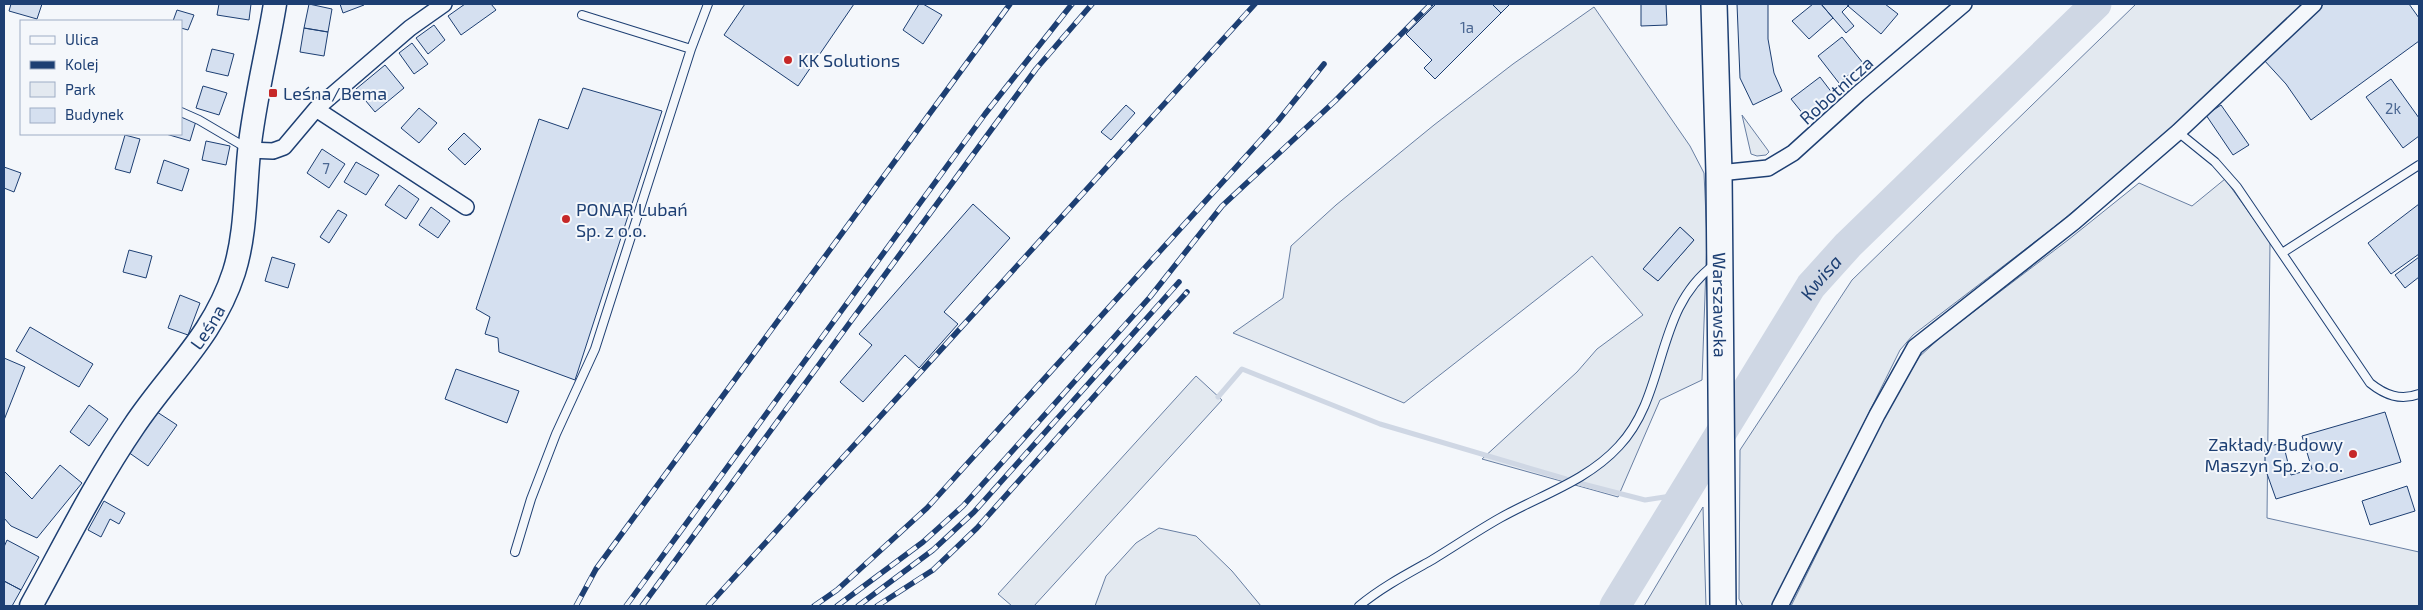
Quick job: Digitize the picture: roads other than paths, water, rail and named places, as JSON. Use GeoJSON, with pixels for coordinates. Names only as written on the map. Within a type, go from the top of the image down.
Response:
{"type":"FeatureCollection","features":[{"type":"Feature","properties":{"kind":"main road","name":"Leśna"},"geometry":{"type":"LineString","coordinates":[[31,606],[113,458],[155,396],[196,347],[213,320],[234,271],[238,254],[249,150],[276,4]]}},
{"type":"Feature","properties":{"kind":"main road","name":"Warszawska"},"geometry":{"type":"LineString","coordinates":[[1714,4],[1719,173],[1723,606]]}},
{"type":"Feature","properties":{"kind":"street"},"geometry":{"type":"LineString","coordinates":[[249,150],[273,151],[284,147],[316,109],[410,28],[444,4]]}},
{"type":"Feature","properties":{"kind":"street","name":"Robotnicza"},"geometry":{"type":"LineString","coordinates":[[1719,173],[1768,168],[1793,153],[1858,94],[1964,4]]}},
{"type":"Feature","properties":{"kind":"street"},"geometry":{"type":"LineString","coordinates":[[1780,606],[1881,407],[1915,347],[2074,222],[2178,132],[2314,4]]}},
{"type":"Feature","properties":{"kind":"street"},"geometry":{"type":"LineString","coordinates":[[316,109],[466,207]]}},
{"type":"Feature","properties":{"kind":"lane"},"geometry":{"type":"LineString","coordinates":[[516,552],[531,499],[556,434],[595,350],[691,49],[708,4]]}},
{"type":"Feature","properties":{"kind":"lane"},"geometry":{"type":"LineString","coordinates":[[582,15],[691,49]]}},
{"type":"Feature","properties":{"kind":"lane"},"geometry":{"type":"LineString","coordinates":[[182,113],[239,142],[249,150]]}},
{"type":"Feature","properties":{"kind":"lane"},"geometry":{"type":"LineString","coordinates":[[2178,132],[2226,173],[2370,383],[2385,395],[2400,397],[2419,394]]}},
{"type":"Feature","properties":{"kind":"lane"},"geometry":{"type":"LineString","coordinates":[[2282,253],[2419,165]]}},
{"type":"Feature","properties":{"kind":"lane"},"geometry":{"type":"LineString","coordinates":[[1359,606],[1390,583],[1500,518],[1566,486],[1613,452],[1628,436],[1646,406],[1667,336],[1679,306],[1699,277],[1720,267]]}},
{"type":"Feature","properties":{"kind":"waterway","name":"Kwisa"},"geometry":{"type":"LineString","coordinates":[[1615,606],[1811,286],[1848,245],[2096,4]]}},
{"type":"Feature","properties":{"kind":"waterway"},"geometry":{"type":"LineString","coordinates":[[1218,397],[1242,369],[1380,424],[1566,479]]}},
{"type":"Feature","properties":{"kind":"waterway"},"geometry":{"type":"LineString","coordinates":[[1579,483],[1645,500],[1684,494]]}},
{"type":"Feature","properties":{"kind":"railway"},"geometry":{"type":"LineString","coordinates":[[576,606],[596,569],[1010,4]]}},
{"type":"Feature","properties":{"kind":"railway"},"geometry":{"type":"LineString","coordinates":[[626,606],[985,114],[1072,4]]}},
{"type":"Feature","properties":{"kind":"railway"},"geometry":{"type":"LineString","coordinates":[[642,606],[1036,69],[1092,4]]}},
{"type":"Feature","properties":{"kind":"railway"},"geometry":{"type":"LineString","coordinates":[[708,606],[1255,4]]}},
{"type":"Feature","properties":{"kind":"railway"},"geometry":{"type":"LineString","coordinates":[[837,606],[923,542],[963,506],[1150,297],[1222,206],[1335,101],[1431,4]]}},
{"type":"Feature","properties":{"kind":"railway"},"geometry":{"type":"LineString","coordinates":[[814,606],[837,590],[927,508],[1278,121],[1324,64]]}},
{"type":"Feature","properties":{"kind":"railway"},"geometry":{"type":"LineString","coordinates":[[858,606],[933,550],[974,512],[1179,282]]}},
{"type":"Feature","properties":{"kind":"railway"},"geometry":{"type":"LineString","coordinates":[[877,606],[933,570],[977,528],[1187,292]]}},
{"type":"Feature","properties":{"kind":"place","name":"KK Solutions"},"geometry":{"type":"Point","coordinates":[788,60]}},
{"type":"Feature","properties":{"kind":"place","name":"Leśna/Bema"},"geometry":{"type":"Point","coordinates":[273,93]}},
{"type":"Feature","properties":{"kind":"place","name":"PONAR Lubań Sp. z o.o."},"geometry":{"type":"Point","coordinates":[566,219]}},
{"type":"Feature","properties":{"kind":"place","name":"Zakłady Budowy Maszyn Sp. z o.o."},"geometry":{"type":"Point","coordinates":[2353,454]}}]}
